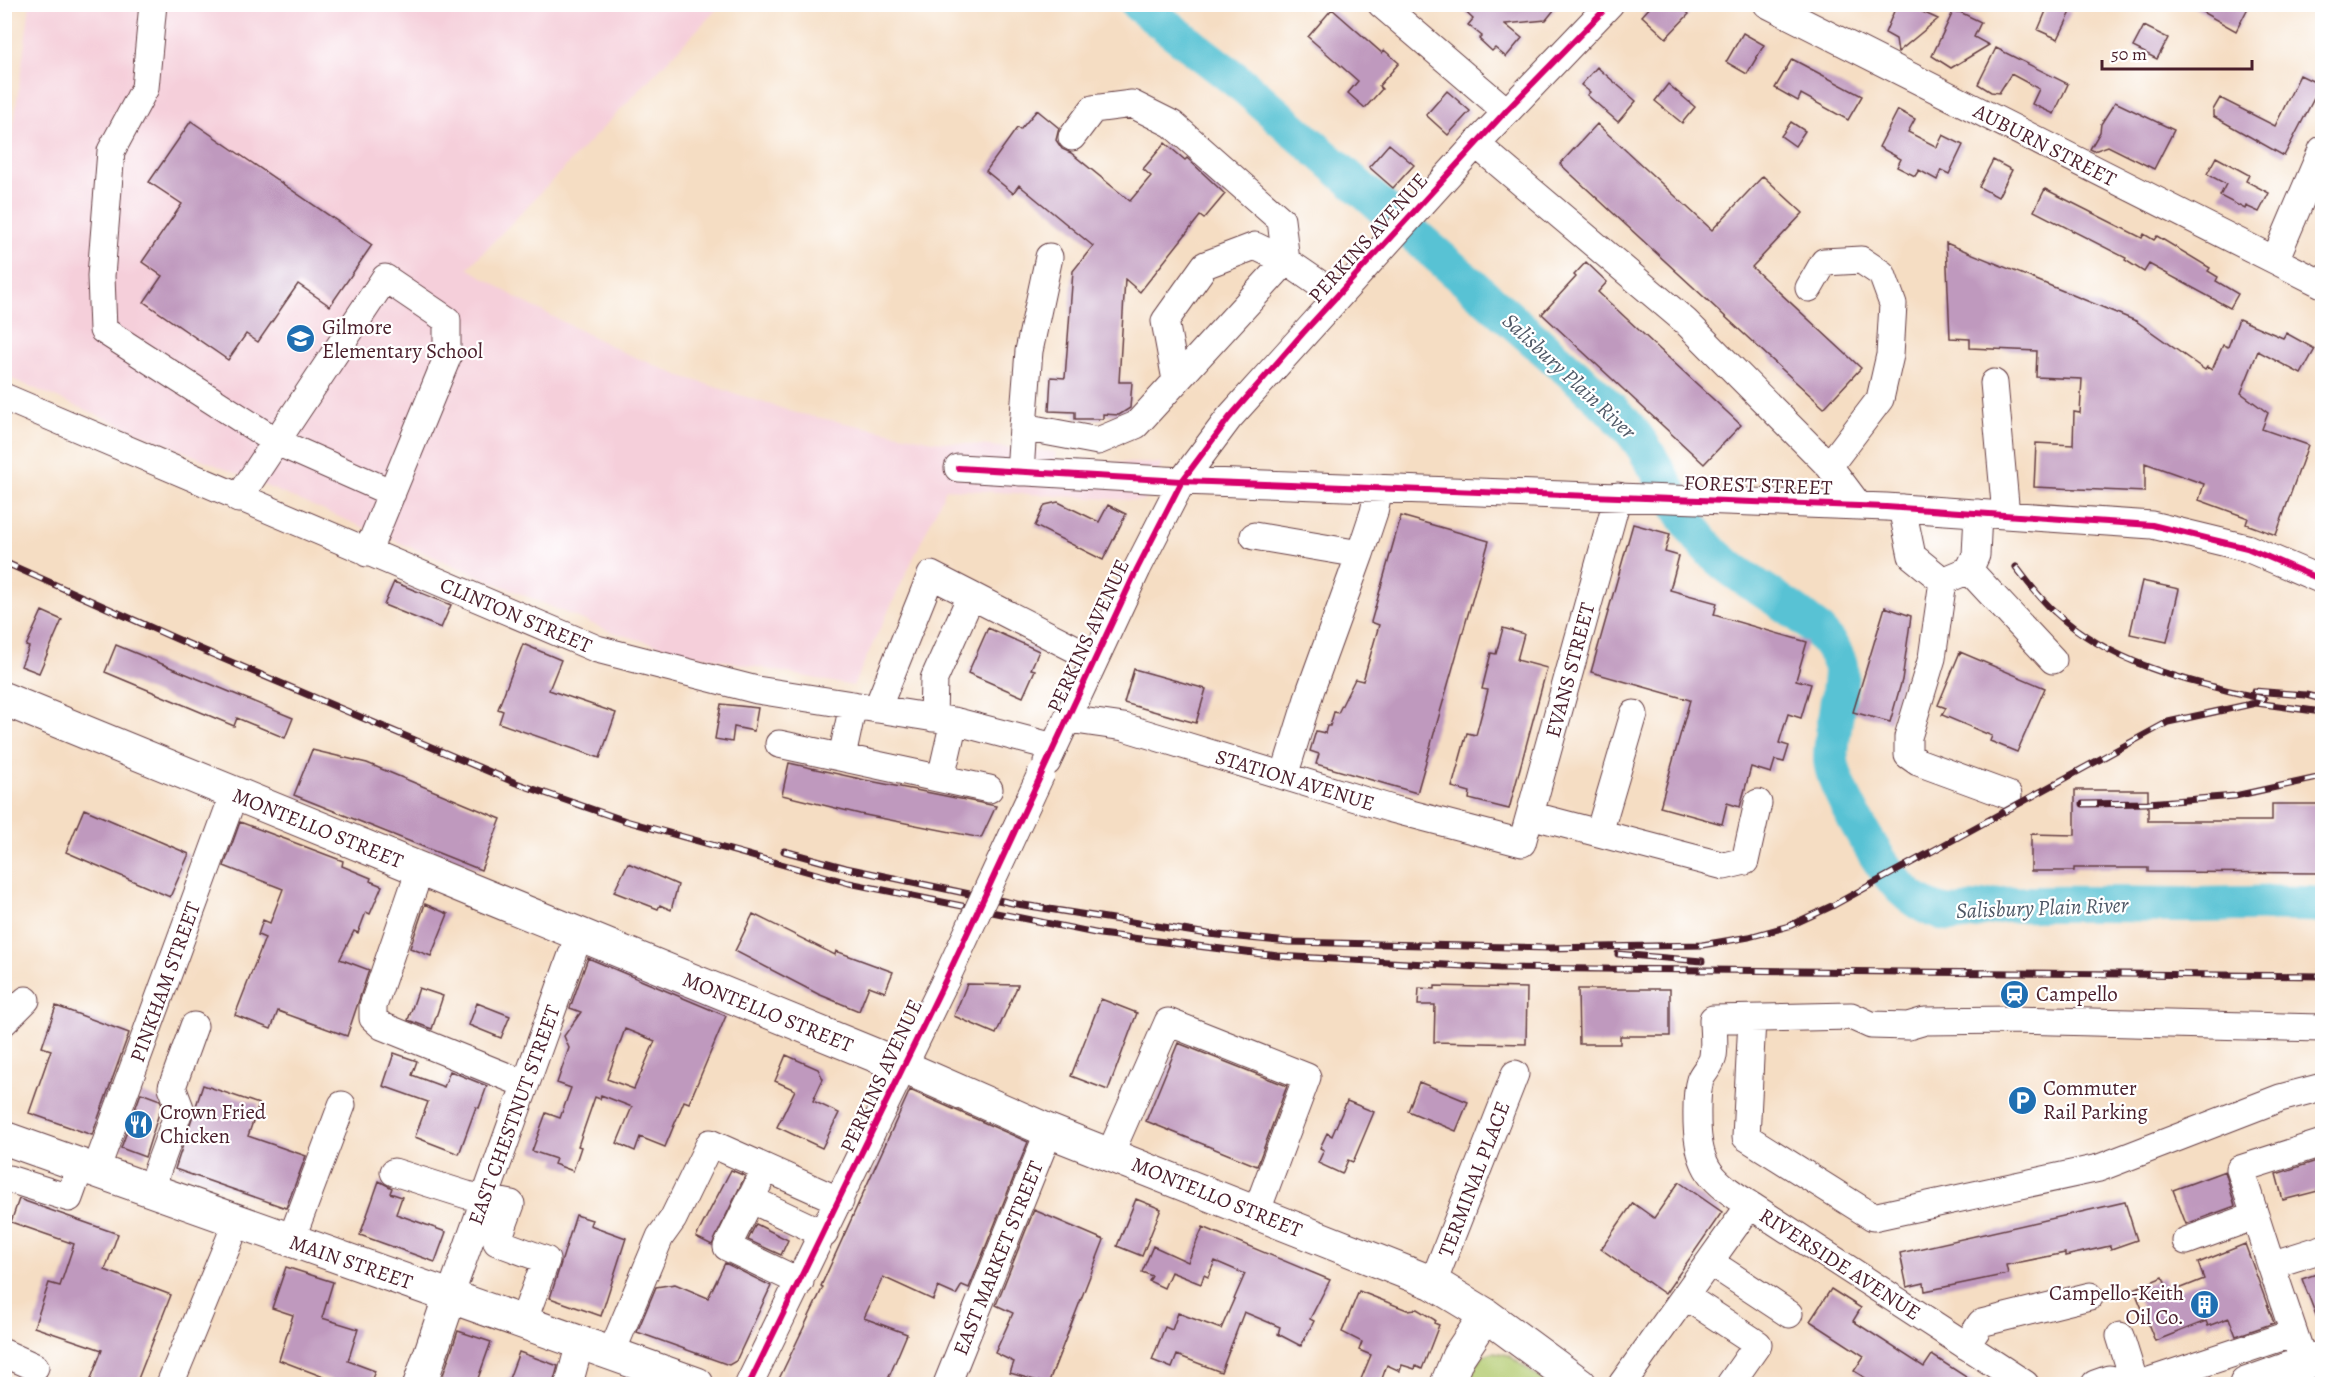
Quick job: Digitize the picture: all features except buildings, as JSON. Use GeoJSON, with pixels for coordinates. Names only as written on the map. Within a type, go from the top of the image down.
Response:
{"type":"FeatureCollection","features":[{"type":"Feature","properties":{"kind":"main road","name":"MONTELLO STREET"},"geometry":{"type":"LineString","coordinates":[[4,699],[904,1067],[1049,1131],[1434,1283],[1486,1315],[1580,1384]]}},
{"type":"Feature","properties":{"kind":"main road","name":"MAIN STREET"},"geometry":{"type":"LineString","coordinates":[[12,1140],[697,1384]]}},
{"type":"Feature","properties":{"kind":"main road"},"geometry":{"type":"LineString","coordinates":[[420,1384],[450,1296]]}},
{"type":"Feature","properties":{"kind":"main road"},"geometry":{"type":"LineString","coordinates":[[1447,1384],[1458,1357],[1486,1315]]}},
{"type":"Feature","properties":{"kind":"main road"},"geometry":{"type":"LineString","coordinates":[[2246,1384],[2303,1368]]}},
{"type":"Feature","properties":{"kind":"street"},"geometry":{"type":"LineString","coordinates":[[153,4],[145,88],[111,151],[101,276],[103,330],[277,442],[392,493]]}},
{"type":"Feature","properties":{"kind":"street"},"geometry":{"type":"LineString","coordinates":[[1380,4],[1506,111]]}},
{"type":"Feature","properties":{"kind":"street","name":"PERKINS AVENUE"},"geometry":{"type":"LineString","coordinates":[[749,1384],[840,1201],[1137,569],[1182,481],[1229,418],[1337,296],[1506,111],[1610,4]]}},
{"type":"Feature","properties":{"kind":"street","name":"AUBURN STREET"},"geometry":{"type":"LineString","coordinates":[[1767,4],[2322,285]]}},
{"type":"Feature","properties":{"kind":"street"},"geometry":{"type":"LineString","coordinates":[[1023,427],[1098,441],[1136,425],[1286,261],[1281,220],[1173,124],[1132,104],[1093,109],[1072,137]]}},
{"type":"Feature","properties":{"kind":"street"},"geometry":{"type":"LineString","coordinates":[[1476,144],[1684,321],[1830,466],[1859,506]]}},
{"type":"Feature","properties":{"kind":"street"},"geometry":{"type":"LineString","coordinates":[[2275,260],[2322,150]]}},
{"type":"Feature","properties":{"kind":"street"},"geometry":{"type":"LineString","coordinates":[[1176,380],[1165,321],[1204,265],[1255,246],[1286,261],[1337,296]]}},
{"type":"Feature","properties":{"kind":"street"},"geometry":{"type":"LineString","coordinates":[[1020,472],[1029,351],[1048,257]]}},
{"type":"Feature","properties":{"kind":"street"},"geometry":{"type":"LineString","coordinates":[[1809,288],[1824,262],[1861,261],[1882,274],[1893,304],[1890,355],[1880,399],[1830,466]]}},
{"type":"Feature","properties":{"kind":"street"},"geometry":{"type":"LineString","coordinates":[[238,499],[385,278],[447,320],[447,358],[367,553]]}},
{"type":"Feature","properties":{"kind":"street"},"geometry":{"type":"LineString","coordinates":[[1994,383],[2006,515]]}},
{"type":"Feature","properties":{"kind":"street","name":"CLINTON STREET"},"geometry":{"type":"LineString","coordinates":[[4,398],[597,649],[757,690],[943,719],[1054,747]]}},
{"type":"Feature","properties":{"kind":"street","name":"FOREST STREET"},"geometry":{"type":"LineString","coordinates":[[958,468],[1182,481],[1902,508],[2152,525],[2247,548],[2322,580]]}},
{"type":"Feature","properties":{"kind":"street"},"geometry":{"type":"LineString","coordinates":[[1284,776],[1311,689],[1374,512],[1379,488]]}},
{"type":"Feature","properties":{"kind":"street","name":"EVANS STREET"},"geometry":{"type":"LineString","coordinates":[[1522,843],[1618,496]]}},
{"type":"Feature","properties":{"kind":"street"},"geometry":{"type":"LineString","coordinates":[[1902,508],[1912,556],[1943,581]]}},
{"type":"Feature","properties":{"kind":"street"},"geometry":{"type":"LineString","coordinates":[[1943,581],[1969,570],[1976,555],[1978,513]]}},
{"type":"Feature","properties":{"kind":"street"},"geometry":{"type":"LineString","coordinates":[[1254,536],[1360,554]]}},
{"type":"Feature","properties":{"kind":"street"},"geometry":{"type":"LineString","coordinates":[[1969,570],[2053,660]]}},
{"type":"Feature","properties":{"kind":"street"},"geometry":{"type":"LineString","coordinates":[[842,757],[931,575],[1095,659]]}},
{"type":"Feature","properties":{"kind":"street"},"geometry":{"type":"LineString","coordinates":[[1943,581],[1932,658],[1908,737],[1908,755],[1918,762],[2008,795]]}},
{"type":"Feature","properties":{"kind":"street"},"geometry":{"type":"LineString","coordinates":[[940,778],[943,719],[934,679],[971,596]]}},
{"type":"Feature","properties":{"kind":"street"},"geometry":{"type":"LineString","coordinates":[[1599,833],[1634,714]]}},
{"type":"Feature","properties":{"kind":"street","name":"STATION AVENUE"},"geometry":{"type":"LineString","coordinates":[[1068,719],[1124,727],[1392,809],[1522,843]]}},
{"type":"Feature","properties":{"kind":"street"},"geometry":{"type":"LineString","coordinates":[[779,744],[989,789]]}},
{"type":"Feature","properties":{"kind":"street","name":"PINKHAM STREET"},"geometry":{"type":"LineString","coordinates":[[7,1187],[69,1198],[88,1168],[234,794]]}},
{"type":"Feature","properties":{"kind":"street"},"geometry":{"type":"LineString","coordinates":[[1530,815],[1724,866],[1745,861],[1758,803]]}},
{"type":"Feature","properties":{"kind":"street"},"geometry":{"type":"LineString","coordinates":[[420,869],[373,1006],[373,1018],[382,1026],[525,1084]]}},
{"type":"Feature","properties":{"kind":"street","name":"EAST CHESTNUT STREET"},"geometry":{"type":"LineString","coordinates":[[450,1296],[579,934]]}},
{"type":"Feature","properties":{"kind":"street"},"geometry":{"type":"LineString","coordinates":[[4,1022],[26,1000]]}},
{"type":"Feature","properties":{"kind":"street"},"geometry":{"type":"LineString","coordinates":[[1750,1205],[1718,1183],[1701,1159],[1697,1142],[1697,1104],[1700,1080],[1713,1057],[1713,1019],[1851,1016],[1871,1025],[1908,1026],[1924,1021],[2013,1020],[2322,1028]]}},
{"type":"Feature","properties":{"kind":"street"},"geometry":{"type":"LineString","coordinates":[[1752,1019],[1746,1137],[1873,1217],[2099,1168],[2280,1098],[2322,1087]]}},
{"type":"Feature","properties":{"kind":"street"},"geometry":{"type":"LineString","coordinates":[[1110,1154],[1168,1022],[1307,1077],[1256,1213]]}},
{"type":"Feature","properties":{"kind":"street"},"geometry":{"type":"LineString","coordinates":[[150,1190],[180,1108],[172,1087],[194,1026]]}},
{"type":"Feature","properties":{"kind":"street","name":"TERMINAL PLACE"},"geometry":{"type":"LineString","coordinates":[[1434,1283],[1515,1074]]}},
{"type":"Feature","properties":{"kind":"street"},"geometry":{"type":"LineString","coordinates":[[291,1240],[342,1105]]}},
{"type":"Feature","properties":{"kind":"street","name":"EAST MARKET STREET"},"geometry":{"type":"LineString","coordinates":[[947,1384],[1049,1131]]}},
{"type":"Feature","properties":{"kind":"street"},"geometry":{"type":"LineString","coordinates":[[7,1187],[12,1140]]}},
{"type":"Feature","properties":{"kind":"street"},"geometry":{"type":"LineString","coordinates":[[611,1354],[660,1237],[673,1219],[710,1143],[840,1201]]}},
{"type":"Feature","properties":{"kind":"street"},"geometry":{"type":"LineString","coordinates":[[2303,1368],[2241,1168],[2322,1143]]}},
{"type":"Feature","properties":{"kind":"street"},"geometry":{"type":"LineString","coordinates":[[766,1168],[727,1247],[800,1282]]}},
{"type":"Feature","properties":{"kind":"street"},"geometry":{"type":"LineString","coordinates":[[394,1172],[483,1199],[498,1199],[511,1204],[497,1242],[546,1260],[523,1322]]}},
{"type":"Feature","properties":{"kind":"street"},"geometry":{"type":"LineString","coordinates":[[750,1199],[824,1234]]}},
{"type":"Feature","properties":{"kind":"street","name":"RIVERSIDE AVENUE"},"geometry":{"type":"LineString","coordinates":[[1622,1384],[1750,1205],[2025,1384]]}},
{"type":"Feature","properties":{"kind":"street"},"geometry":{"type":"LineString","coordinates":[[2186,1241],[2255,1216]]}},
{"type":"Feature","properties":{"kind":"street"},"geometry":{"type":"LineString","coordinates":[[170,1384],[237,1222]]}},
{"type":"Feature","properties":{"kind":"street"},"geometry":{"type":"LineString","coordinates":[[2271,1265],[2322,1249]]}},
{"type":"Feature","properties":{"kind":"street"},"geometry":{"type":"LineString","coordinates":[[1710,1262],[1789,1314]]}},
{"type":"Feature","properties":{"kind":"street"},"geometry":{"type":"LineString","coordinates":[[1685,1296],[1758,1344],[1730,1384]]}},
{"type":"Feature","properties":{"kind":"street"},"geometry":{"type":"LineString","coordinates":[[1966,1347],[1981,1323],[2090,1296]]}},
{"type":"Feature","properties":{"kind":"street"},"geometry":{"type":"LineString","coordinates":[[2120,1336],[2138,1384],[2294,1333]]}},
{"type":"Feature","properties":{"kind":"street"},"geometry":{"type":"LineString","coordinates":[[569,1384],[580,1343]]}},
{"type":"Feature","properties":{"kind":"street"},"geometry":{"type":"LineString","coordinates":[[4,1353],[35,1367]]}},
{"type":"Feature","properties":{"kind":"street"},"geometry":{"type":"LineString","coordinates":[[2095,1384],[2109,1379],[2131,1384]]}},
{"type":"Feature","properties":{"kind":"shaded area","name":"Gilmore Elementary School"},"geometry":{"type":"Polygon","coordinates":[[[30,5],[721,5],[468,268],[520,300],[623,352],[678,375],[796,413],[934,441],[1055,452],[1056,460],[1162,464],[1145,501],[946,489],[853,686],[681,652],[609,631],[5,376],[5,190],[30,5]]]}},
{"type":"Feature","properties":{"kind":"green space"},"geometry":{"type":"Polygon","coordinates":[[[1494,1352],[1508,1355],[1548,1384],[1468,1384],[1479,1359],[1494,1352]]]}},
{"type":"Feature","properties":{"kind":"waterway","name":"Salisbury Plain River"},"geometry":{"type":"LineString","coordinates":[[1138,4],[1245,87],[1587,386],[1632,431],[1685,517],[1714,554],[1819,632],[1832,648],[1841,672],[1831,750],[1834,773],[1859,827],[1893,879],[1910,896],[1932,909],[1955,914],[1996,906],[2028,904],[2273,903],[2322,905]]}},
{"type":"Feature","properties":{"kind":"railway"},"geometry":{"type":"LineString","coordinates":[[4,562],[179,640],[516,783],[626,821],[849,883],[1100,934],[1278,956],[1500,968],[2322,976]]}},
{"type":"Feature","properties":{"kind":"railway"},"geometry":{"type":"LineString","coordinates":[[2016,567],[2050,607],[2077,630],[2101,646],[2180,678],[2264,699]]}},
{"type":"Feature","properties":{"kind":"railway"},"geometry":{"type":"LineString","coordinates":[[2254,691],[2306,695],[2322,699]]}},
{"type":"Feature","properties":{"kind":"railway"},"geometry":{"type":"LineString","coordinates":[[784,851],[846,868],[1017,904],[1208,934],[1289,942],[1550,948],[1702,945],[1749,937],[1789,926],[1834,905],[2168,722],[2256,703],[2322,712]]}},
{"type":"Feature","properties":{"kind":"railway"},"geometry":{"type":"LineString","coordinates":[[2083,804],[2148,803],[2235,796],[2322,777]]}},
{"type":"Feature","properties":{"kind":"railway"},"geometry":{"type":"LineString","coordinates":[[1618,954],[1702,961]]}},
{"type":"Feature","properties":{"kind":"cycle path"},"geometry":{"type":"LineString","coordinates":[[749,1384],[946,979],[1137,569],[1182,481],[1229,418],[1303,333],[1506,111],[1610,4]]}},
{"type":"Feature","properties":{"kind":"cycle path"},"geometry":{"type":"LineString","coordinates":[[958,468],[1182,481],[1886,507],[2152,525],[2247,548],[2322,580]]}},
{"type":"Feature","properties":{"kind":"place","name":"Gilmore Elementary School"},"geometry":{"type":"Point","coordinates":[301,339]}},
{"type":"Feature","properties":{"kind":"place","name":"Campello"},"geometry":{"type":"Point","coordinates":[2015,994]}},
{"type":"Feature","properties":{"kind":"place","name":"Commuter Rail Parking"},"geometry":{"type":"Point","coordinates":[2022,1100]}},
{"type":"Feature","properties":{"kind":"place","name":"Crown Fried Chicken"},"geometry":{"type":"Point","coordinates":[139,1124]}},
{"type":"Feature","properties":{"kind":"place","name":"Campello-Keith Oil Co."},"geometry":{"type":"Point","coordinates":[2205,1305]}}]}
